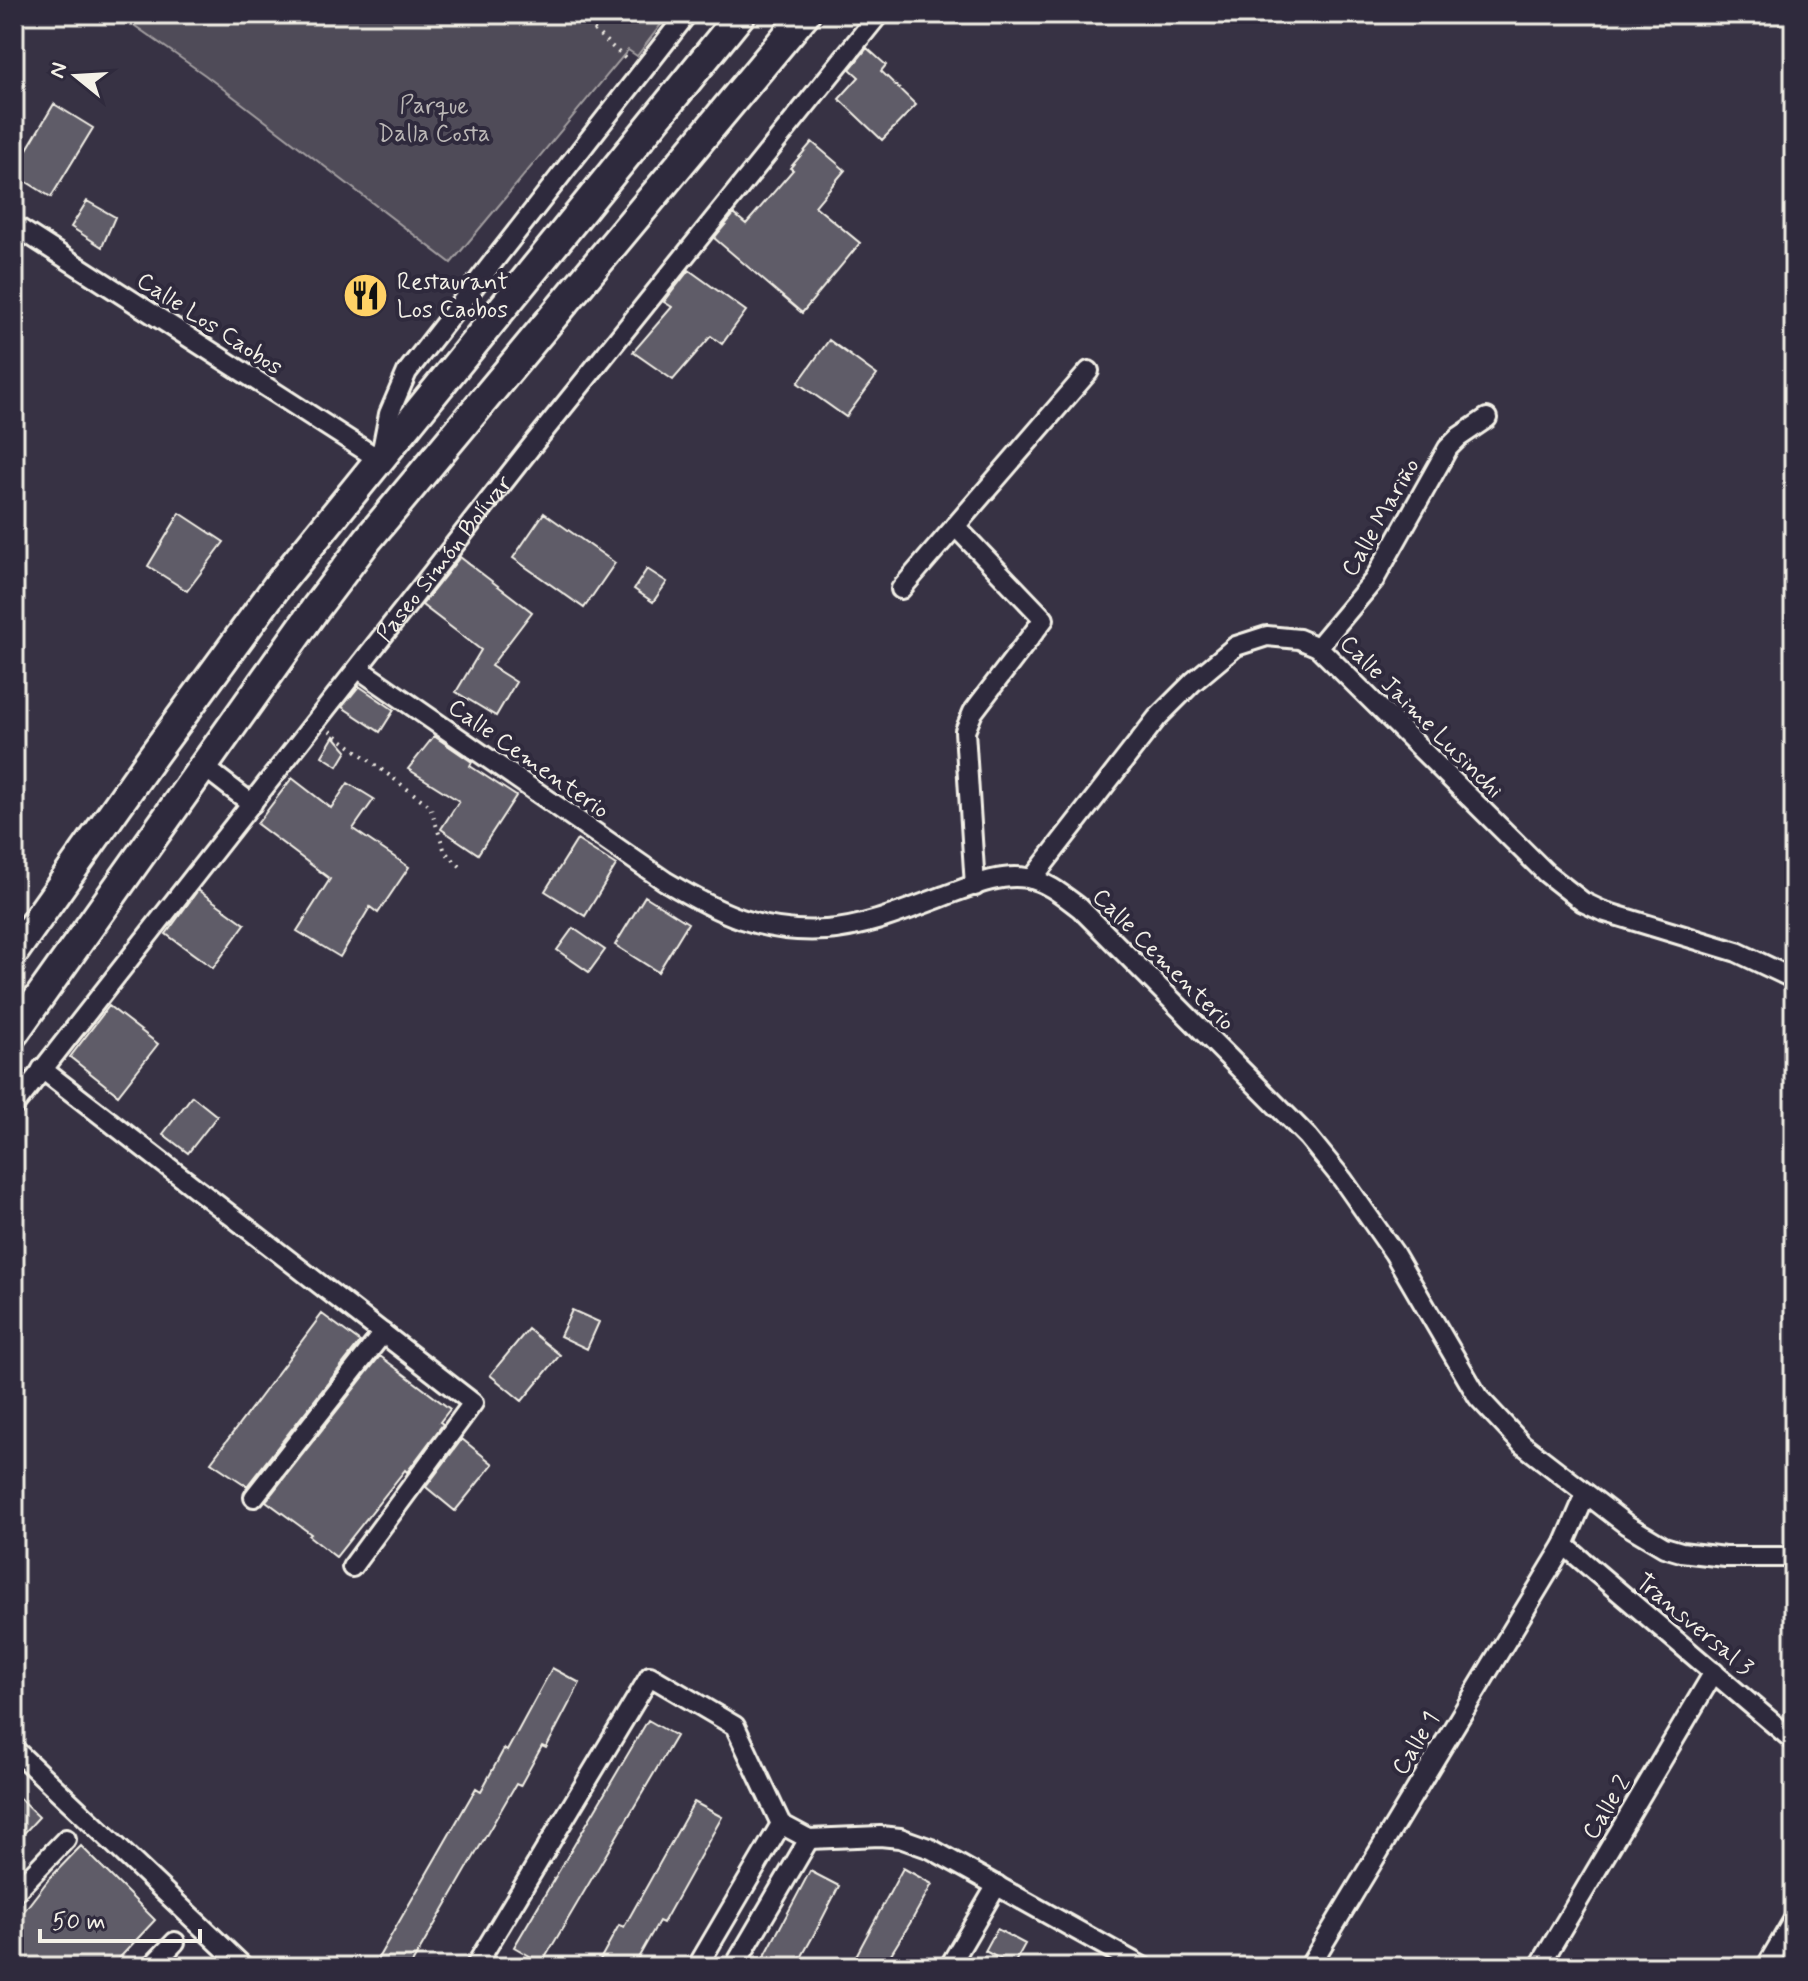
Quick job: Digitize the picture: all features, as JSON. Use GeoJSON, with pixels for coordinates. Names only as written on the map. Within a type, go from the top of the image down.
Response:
{"type":"FeatureCollection","features":[{"type":"Feature","properties":{"kind":"main road"},"geometry":{"type":"LineString","coordinates":[[14,952],[277,586],[741,14]]}},
{"type":"Feature","properties":{"kind":"main road"},"geometry":{"type":"LineString","coordinates":[[14,1033],[315,609],[415,481],[805,14]]}},
{"type":"Feature","properties":{"kind":"main road"},"geometry":{"type":"LineString","coordinates":[[380,460],[415,481]]}},
{"type":"Feature","properties":{"kind":"street"},"geometry":{"type":"LineString","coordinates":[[380,460],[389,414],[407,372],[687,14]]}},
{"type":"Feature","properties":{"kind":"street","name":"Paseo Simón Bolívar"},"geometry":{"type":"LineString","coordinates":[[14,1106],[531,447],[879,14]]}},
{"type":"Feature","properties":{"kind":"street","name":"Calle Los Caobos"},"geometry":{"type":"LineString","coordinates":[[14,225],[380,460]]}},
{"type":"Feature","properties":{"kind":"street"},"geometry":{"type":"LineString","coordinates":[[901,589],[1089,371]]}},
{"type":"Feature","properties":{"kind":"street","name":"Calle Mariño"},"geometry":{"type":"LineString","coordinates":[[1318,647],[1374,580],[1448,448],[1487,418]]}},
{"type":"Feature","properties":{"kind":"street"},"geometry":{"type":"LineString","coordinates":[[955,526],[1044,619],[973,712],[965,731],[975,886]]}},
{"type":"Feature","properties":{"kind":"street","name":"Calle Jaime Lusinchi"},"geometry":{"type":"LineString","coordinates":[[1032,879],[1157,718],[1193,682],[1236,646],[1267,636],[1299,639],[1318,647],[1546,873],[1572,895],[1602,911],[1737,952],[1794,979]]}},
{"type":"Feature","properties":{"kind":"street","name":"Calle Cementerio"},"geometry":{"type":"LineString","coordinates":[[359,669],[665,881],[731,918],[771,928],[827,930],[878,921],[975,886],[1012,877],[1032,879],[1059,892],[1080,908],[1308,1137],[1343,1180],[1394,1253],[1478,1397],[1522,1444],[1647,1538],[1681,1552],[1725,1557],[1794,1557]]}},
{"type":"Feature","properties":{"kind":"street"},"geometry":{"type":"LineString","coordinates":[[203,766],[252,804]]}},
{"type":"Feature","properties":{"kind":"street"},"geometry":{"type":"LineString","coordinates":[[42,1069],[473,1403],[352,1567]]}},
{"type":"Feature","properties":{"kind":"street"},"geometry":{"type":"LineString","coordinates":[[254,1497],[383,1333]]}},
{"type":"Feature","properties":{"kind":"street","name":"Calle 1"},"geometry":{"type":"LineString","coordinates":[[1309,1967],[1564,1545],[1586,1494]]}},
{"type":"Feature","properties":{"kind":"street","name":"Transversal 3"},"geometry":{"type":"LineString","coordinates":[[1564,1545],[1794,1741]]}},
{"type":"Feature","properties":{"kind":"street","name":"Calle 2"},"geometry":{"type":"LineString","coordinates":[[1539,1967],[1714,1672]]}},
{"type":"Feature","properties":{"kind":"street"},"geometry":{"type":"LineString","coordinates":[[475,1967],[650,1676],[735,1726],[781,1824],[809,1839],[880,1836],[900,1838],[931,1849],[1143,1967]]}},
{"type":"Feature","properties":{"kind":"street"},"geometry":{"type":"LineString","coordinates":[[14,1749],[244,1967]]}},
{"type":"Feature","properties":{"kind":"street"},"geometry":{"type":"LineString","coordinates":[[697,1967],[781,1824]]}},
{"type":"Feature","properties":{"kind":"street"},"geometry":{"type":"LineString","coordinates":[[14,1893],[66,1839]]}},
{"type":"Feature","properties":{"kind":"street"},"geometry":{"type":"LineString","coordinates":[[734,1967],[809,1839]]}},
{"type":"Feature","properties":{"kind":"street"},"geometry":{"type":"LineString","coordinates":[[949,1967],[997,1885]]}},
{"type":"Feature","properties":{"kind":"street"},"geometry":{"type":"LineString","coordinates":[[1766,1967],[1794,1919]]}},
{"type":"Feature","properties":{"kind":"street"},"geometry":{"type":"LineString","coordinates":[[151,1967],[175,1942]]}},
{"type":"Feature","properties":{"kind":"path"},"geometry":{"type":"LineString","coordinates":[[576,14],[641,72]]}},
{"type":"Feature","properties":{"kind":"path"},"geometry":{"type":"LineString","coordinates":[[317,722],[430,806],[445,852],[462,868]]}},
{"type":"Feature","properties":{"kind":"green space","name":"Parque Dalla Costa"},"geometry":{"type":"Polygon","coordinates":[[[118,14],[669,14],[637,56],[628,50],[451,263],[205,75],[118,14]]]}},
{"type":"Feature","properties":{"kind":"building"},"geometry":{"type":"Polygon","coordinates":[[[867,48],[886,65],[881,71],[916,105],[882,140],[839,99],[859,77],[850,69],[867,48]]]}},
{"type":"Feature","properties":{"kind":"building"},"geometry":{"type":"Polygon","coordinates":[[[54,104],[93,128],[51,197],[14,174],[14,171],[54,104]]]}},
{"type":"Feature","properties":{"kind":"building"},"geometry":{"type":"Polygon","coordinates":[[[812,142],[845,170],[815,206],[860,243],[802,313],[714,238],[734,214],[746,224],[793,170],[790,168],[812,142]]]}},
{"type":"Feature","properties":{"kind":"building"},"geometry":{"type":"Polygon","coordinates":[[[87,201],[115,217],[102,247],[71,227],[87,201]]]}},
{"type":"Feature","properties":{"kind":"building"},"geometry":{"type":"Polygon","coordinates":[[[689,270],[746,311],[722,344],[711,336],[673,380],[633,352],[672,307],[664,302],[689,270]]]}},
{"type":"Feature","properties":{"kind":"building"},"geometry":{"type":"Polygon","coordinates":[[[829,340],[877,375],[846,417],[798,383],[829,340]]]}},
{"type":"Feature","properties":{"kind":"building"},"geometry":{"type":"Polygon","coordinates":[[[180,513],[224,542],[187,591],[148,566],[180,513]]]}},
{"type":"Feature","properties":{"kind":"building"},"geometry":{"type":"Polygon","coordinates":[[[544,513],[615,563],[584,608],[513,558],[544,513]]]}},
{"type":"Feature","properties":{"kind":"building"},"geometry":{"type":"Polygon","coordinates":[[[460,557],[532,612],[491,666],[516,682],[496,716],[456,692],[481,650],[422,605],[460,557]]]}},
{"type":"Feature","properties":{"kind":"building"},"geometry":{"type":"Polygon","coordinates":[[[647,569],[667,582],[653,602],[634,589],[647,569]]]}},
{"type":"Feature","properties":{"kind":"building"},"geometry":{"type":"Polygon","coordinates":[[[359,686],[394,710],[380,732],[342,707],[359,686]]]}},
{"type":"Feature","properties":{"kind":"building"},"geometry":{"type":"Polygon","coordinates":[[[334,736],[347,751],[338,766],[322,756],[334,736]]]}},
{"type":"Feature","properties":{"kind":"building"},"geometry":{"type":"Polygon","coordinates":[[[434,736],[472,762],[470,766],[516,796],[478,854],[441,829],[459,801],[408,769],[434,736]]]}},
{"type":"Feature","properties":{"kind":"building"},"geometry":{"type":"Polygon","coordinates":[[[292,778],[331,808],[348,783],[374,799],[353,829],[409,867],[378,913],[370,907],[340,957],[297,931],[330,879],[257,824],[292,778]]]}},
{"type":"Feature","properties":{"kind":"building"},"geometry":{"type":"Polygon","coordinates":[[[577,840],[616,865],[585,916],[545,891],[577,840]]]}},
{"type":"Feature","properties":{"kind":"building"},"geometry":{"type":"Polygon","coordinates":[[[198,890],[245,924],[213,968],[166,934],[198,890]]]}},
{"type":"Feature","properties":{"kind":"building"},"geometry":{"type":"Polygon","coordinates":[[[645,896],[688,923],[658,972],[615,945],[645,896]]]}},
{"type":"Feature","properties":{"kind":"building"},"geometry":{"type":"Polygon","coordinates":[[[573,928],[605,950],[589,972],[557,950],[573,928]]]}},
{"type":"Feature","properties":{"kind":"building"},"geometry":{"type":"Polygon","coordinates":[[[109,1006],[158,1044],[118,1095],[70,1057],[109,1006]]]}},
{"type":"Feature","properties":{"kind":"building"},"geometry":{"type":"Polygon","coordinates":[[[192,1096],[217,1116],[188,1153],[163,1134],[192,1096]]]}},
{"type":"Feature","properties":{"kind":"building"},"geometry":{"type":"Polygon","coordinates":[[[572,1310],[599,1322],[587,1349],[560,1336],[572,1310]]]}},
{"type":"Feature","properties":{"kind":"building"},"geometry":{"type":"Polygon","coordinates":[[[322,1314],[360,1342],[247,1486],[211,1462],[322,1314]]]}},
{"type":"Feature","properties":{"kind":"building"},"geometry":{"type":"Polygon","coordinates":[[[528,1329],[560,1355],[522,1401],[490,1375],[528,1329]]]}},
{"type":"Feature","properties":{"kind":"building"},"geometry":{"type":"Polygon","coordinates":[[[380,1356],[450,1409],[440,1422],[443,1424],[407,1472],[405,1470],[336,1557],[266,1501],[380,1356]]]}},
{"type":"Feature","properties":{"kind":"building"},"geometry":{"type":"Polygon","coordinates":[[[462,1439],[493,1464],[455,1511],[426,1487],[462,1439]]]}},
{"type":"Feature","properties":{"kind":"building"},"geometry":{"type":"Polygon","coordinates":[[[552,1668],[580,1683],[546,1748],[542,1746],[520,1786],[516,1784],[410,1967],[373,1967],[476,1788],[481,1791],[504,1749],[507,1751],[552,1668]]]}},
{"type":"Feature","properties":{"kind":"building"},"geometry":{"type":"Polygon","coordinates":[[[648,1720],[676,1736],[542,1963],[514,1947],[648,1720]]]}},
{"type":"Feature","properties":{"kind":"building"},"geometry":{"type":"Polygon","coordinates":[[[14,1793],[39,1817],[14,1844],[14,1793]]]}},
{"type":"Feature","properties":{"kind":"building"},"geometry":{"type":"Polygon","coordinates":[[[694,1802],[722,1817],[663,1923],[659,1921],[633,1967],[596,1967],[619,1925],[624,1927],[694,1802]]]}},
{"type":"Feature","properties":{"kind":"building"},"geometry":{"type":"Polygon","coordinates":[[[81,1846],[155,1920],[111,1967],[14,1967],[14,1924],[49,1879],[81,1846]]]}},
{"type":"Feature","properties":{"kind":"building"},"geometry":{"type":"Polygon","coordinates":[[[903,1868],[932,1884],[883,1967],[850,1967],[903,1868]]]}},
{"type":"Feature","properties":{"kind":"building"},"geometry":{"type":"Polygon","coordinates":[[[810,1871],[839,1886],[817,1929],[796,1967],[759,1967],[810,1871]]]}},
{"type":"Feature","properties":{"kind":"building"},"geometry":{"type":"Polygon","coordinates":[[[997,1929],[1025,1944],[1013,1966],[985,1951],[997,1929]]]}},
{"type":"Feature","properties":{"kind":"place","name":"Restaurant Los Caobos"},"geometry":{"type":"Point","coordinates":[366,295]}}]}
